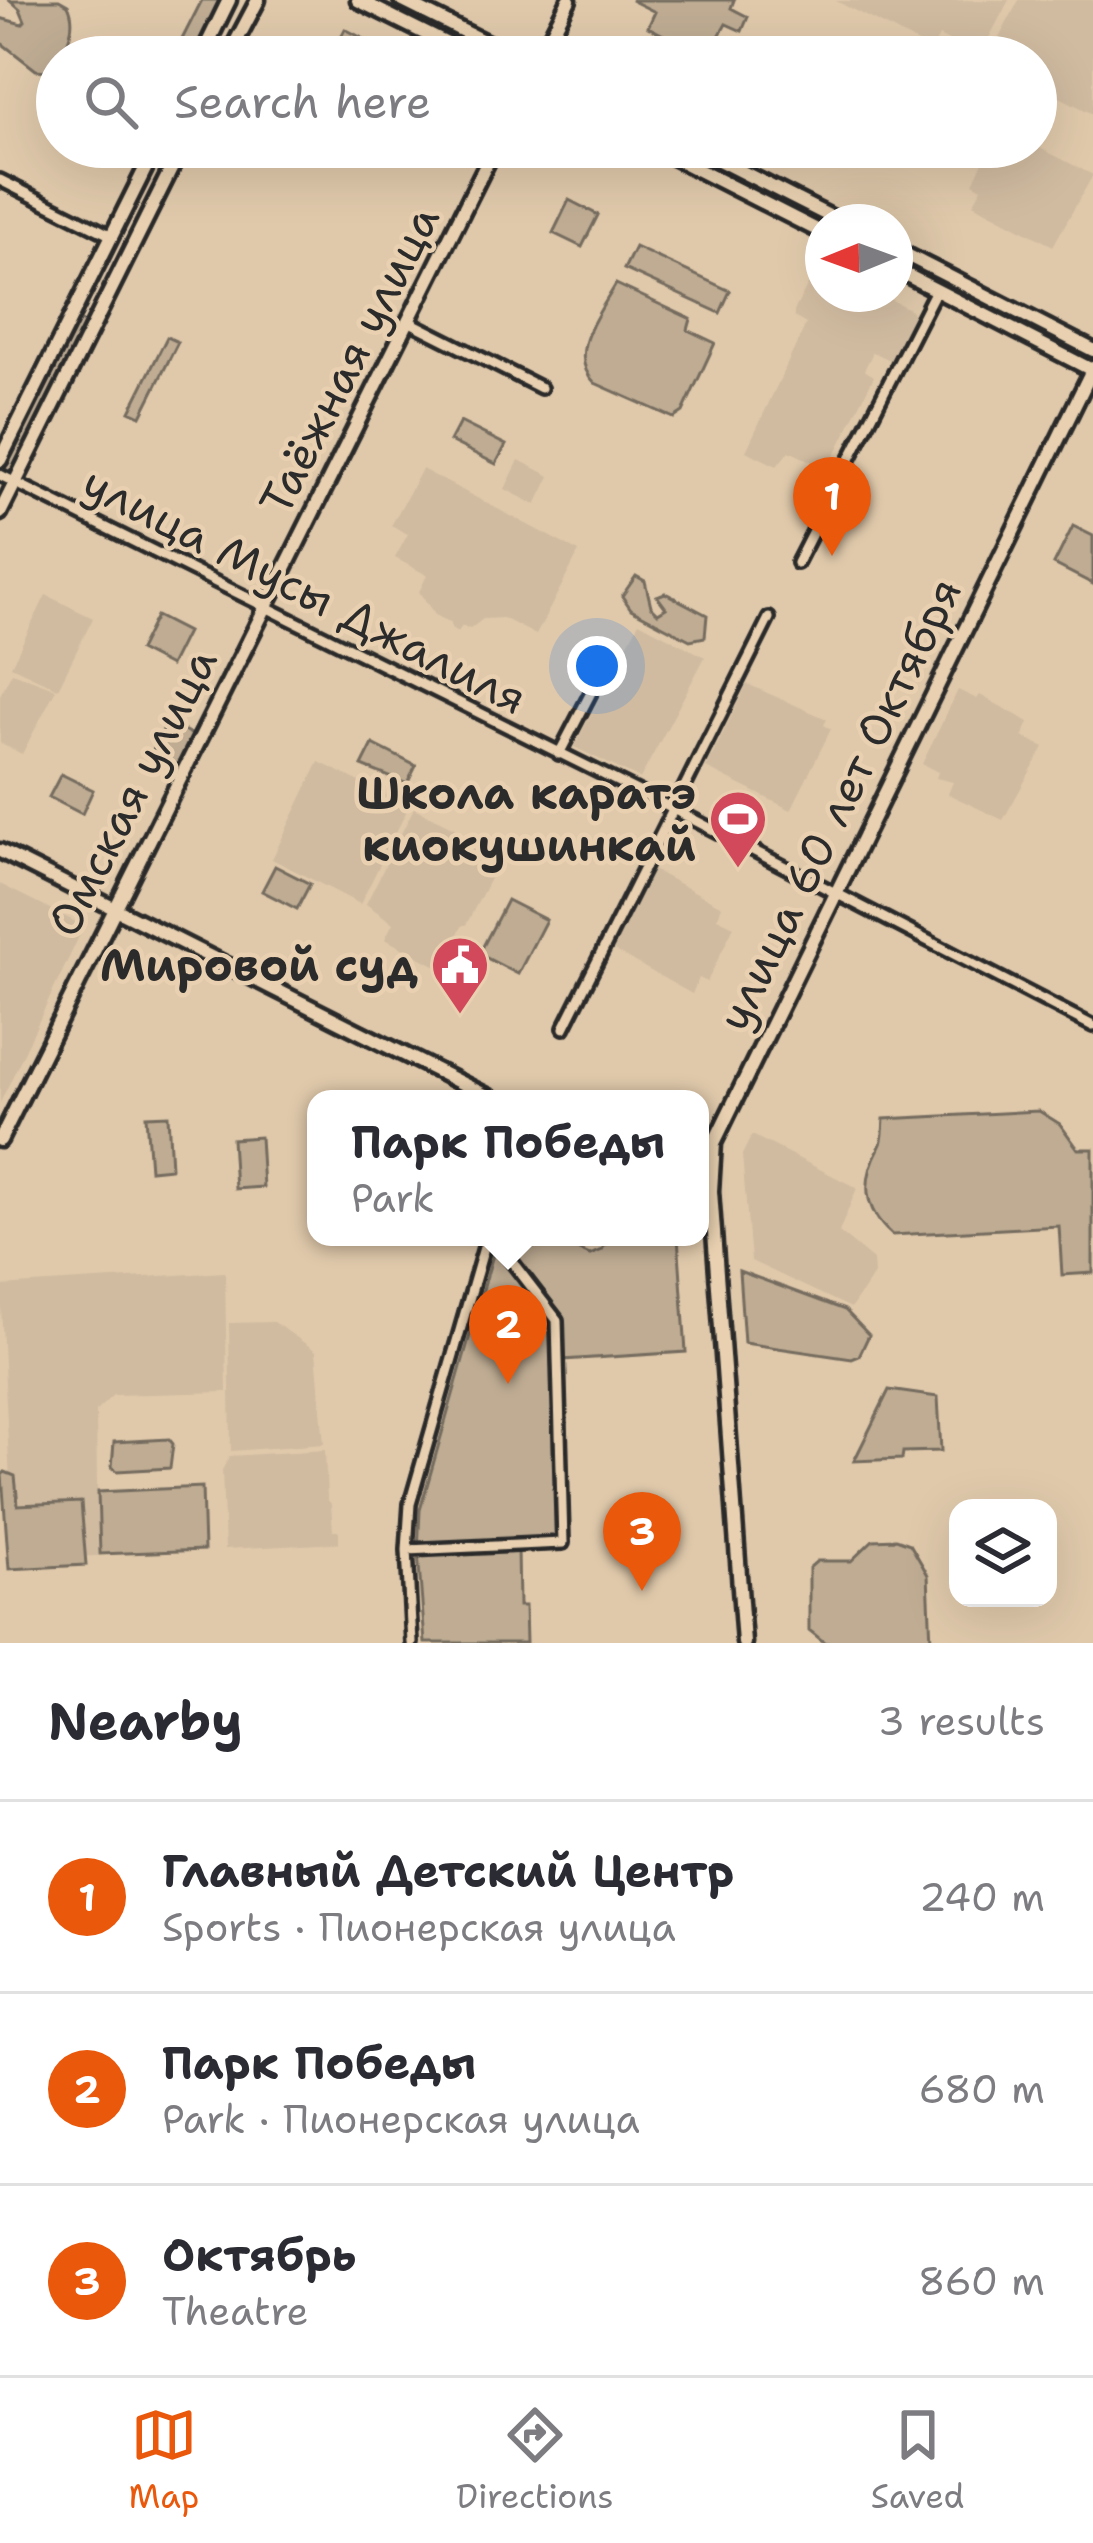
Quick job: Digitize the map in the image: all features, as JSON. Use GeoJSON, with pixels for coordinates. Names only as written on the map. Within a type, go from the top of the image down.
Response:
{"type":"FeatureCollection","features":[{"type":"Feature","properties":{"kind":"main road"},"geometry":{"type":"LineString","coordinates":[[212,36],[230,0]]}},
{"type":"Feature","properties":{"kind":"main road"},"geometry":{"type":"LineString","coordinates":[[239,36],[258,0]]}},
{"type":"Feature","properties":{"kind":"main road"},"geometry":{"type":"LineString","coordinates":[[358,0],[431,36]]}},
{"type":"Feature","properties":{"kind":"main road"},"geometry":{"type":"LineString","coordinates":[[401,0],[472,36]]}},
{"type":"Feature","properties":{"kind":"main road"},"geometry":{"type":"LineString","coordinates":[[551,36],[569,0]]}},
{"type":"Feature","properties":{"kind":"main road"},"geometry":{"type":"LineString","coordinates":[[0,460],[146,168]]}},
{"type":"Feature","properties":{"kind":"main road"},"geometry":{"type":"LineString","coordinates":[[163,168],[166,178]]}},
{"type":"Feature","properties":{"kind":"main road"},"geometry":{"type":"LineString","coordinates":[[0,513],[171,168]]}},
{"type":"Feature","properties":{"kind":"main road","name":"Таёжная улица"},"geometry":{"type":"LineString","coordinates":[[266,606],[484,168]]}},
{"type":"Feature","properties":{"kind":"main road"},"geometry":{"type":"LineString","coordinates":[[695,168],[805,223]]}},
{"type":"Feature","properties":{"kind":"main road"},"geometry":{"type":"LineString","coordinates":[[734,168],[805,204]]}},
{"type":"Feature","properties":{"kind":"main road"},"geometry":{"type":"LineString","coordinates":[[913,259],[1093,350]]}},
{"type":"Feature","properties":{"kind":"main road"},"geometry":{"type":"LineString","coordinates":[[913,278],[1092,370]]}},
{"type":"Feature","properties":{"kind":"main road"},"geometry":{"type":"LineString","coordinates":[[76,309],[96,319]]}},
{"type":"Feature","properties":{"kind":"main road"},"geometry":{"type":"LineString","coordinates":[[1032,340],[1045,335],[1041,324]]}},
{"type":"Feature","properties":{"kind":"main road","name":"улица 60 лет Октября"},"geometry":{"type":"LineString","coordinates":[[709,1173],[714,1143],[1092,370]]}},
{"type":"Feature","properties":{"kind":"main road","name":"Омская улица"},"geometry":{"type":"LineString","coordinates":[[0,1140],[266,606]]}},
{"type":"Feature","properties":{"kind":"main road"},"geometry":{"type":"LineString","coordinates":[[0,851],[475,1090]]}},
{"type":"Feature","properties":{"kind":"main road"},"geometry":{"type":"LineString","coordinates":[[709,1150],[714,1143]]}},
{"type":"Feature","properties":{"kind":"main road","name":"улица 60 лет Октября"},"geometry":{"type":"LineString","coordinates":[[709,1203],[715,1228],[744,1643]]}},
{"type":"Feature","properties":{"kind":"main road"},"geometry":{"type":"LineString","coordinates":[[709,1219],[715,1228]]}},
{"type":"Feature","properties":{"kind":"street"},"geometry":{"type":"LineString","coordinates":[[0,180],[112,236]]}},
{"type":"Feature","properties":{"kind":"street"},"geometry":{"type":"LineString","coordinates":[[797,563],[936,290]]}},
{"type":"Feature","properties":{"kind":"street"},"geometry":{"type":"LineString","coordinates":[[408,321],[541,388]]}},
{"type":"Feature","properties":{"kind":"street","name":"улица Мусы Джалиля"},"geometry":{"type":"LineString","coordinates":[[0,475],[674,808],[1093,1023]]}},
{"type":"Feature","properties":{"kind":"street"},"geometry":{"type":"LineString","coordinates":[[564,1028],[769,618]]}},
{"type":"Feature","properties":{"kind":"street"},"geometry":{"type":"LineString","coordinates":[[559,754],[609,658]]}},
{"type":"Feature","properties":{"kind":"street"},"geometry":{"type":"LineString","coordinates":[[412,1643],[406,1550],[414,1487],[487,1246]]}},
{"type":"Feature","properties":{"kind":"street"},"geometry":{"type":"LineString","coordinates":[[406,1550],[563,1544],[557,1319],[497,1246]]}},
{"type":"Feature","properties":{"kind":"shaded area"},"geometry":{"type":"Polygon","coordinates":[[[10,0],[59,0],[71,14],[69,36],[36,36],[36,70],[0,42],[0,18],[22,24],[20,9],[10,0]]]}},
{"type":"Feature","properties":{"kind":"shaded area"},"geometry":{"type":"Polygon","coordinates":[[[202,0],[220,0],[202,36],[184,36],[202,0]]]}},
{"type":"Feature","properties":{"kind":"shaded area"},"geometry":{"type":"Polygon","coordinates":[[[631,0],[734,0],[731,8],[748,17],[742,31],[726,24],[719,36],[666,36],[648,27],[655,12],[631,0]]]}},
{"type":"Feature","properties":{"kind":"shaded area"},"geometry":{"type":"Polygon","coordinates":[[[1009,0],[990,36],[905,36],[836,1],[1009,0]]]}},
{"type":"Feature","properties":{"kind":"shaded area"},"geometry":{"type":"Polygon","coordinates":[[[1019,0],[1093,0],[1093,114],[1057,96],[1057,36],[1000,36],[1019,0]]]}},
{"type":"Feature","properties":{"kind":"shaded area"},"geometry":{"type":"Polygon","coordinates":[[[1057,157],[1093,175],[1053,246],[973,204],[982,188],[973,183],[980,168],[1057,168],[1057,157]]]}},
{"type":"Feature","properties":{"kind":"shaded area"},"geometry":{"type":"Polygon","coordinates":[[[569,200],[598,215],[582,247],[553,233],[569,200]]]}},
{"type":"Feature","properties":{"kind":"shaded area"},"geometry":{"type":"Polygon","coordinates":[[[635,247],[730,291],[720,313],[624,269],[635,247]]]}},
{"type":"Feature","properties":{"kind":"shaded area"},"geometry":{"type":"Polygon","coordinates":[[[913,264],[1038,328],[1033,334],[913,273],[913,264]]]}},
{"type":"Feature","properties":{"kind":"shaded area"},"geometry":{"type":"Polygon","coordinates":[[[616,284],[691,319],[688,330],[715,343],[683,412],[674,418],[595,383],[587,372],[583,359],[588,334],[616,284]]]}},
{"type":"Feature","properties":{"kind":"shaded area"},"geometry":{"type":"Polygon","coordinates":[[[805,290],[805,312],[914,315],[890,360],[873,352],[864,370],[874,376],[828,469],[789,451],[777,466],[746,451],[806,324],[794,317],[805,290]]]}},
{"type":"Feature","properties":{"kind":"shaded area"},"geometry":{"type":"Polygon","coordinates":[[[79,320],[86,325],[13,471],[7,473],[4,466],[79,320]]]}},
{"type":"Feature","properties":{"kind":"shaded area"},"geometry":{"type":"Polygon","coordinates":[[[167,337],[178,342],[141,416],[130,411],[167,337]]]}},
{"type":"Feature","properties":{"kind":"shaded area"},"geometry":{"type":"Polygon","coordinates":[[[460,422],[506,445],[496,464],[450,441],[460,422]]]}},
{"type":"Feature","properties":{"kind":"shaded area"},"geometry":{"type":"Polygon","coordinates":[[[519,460],[550,476],[536,505],[505,489],[519,460]]]}},
{"type":"Feature","properties":{"kind":"shaded area"},"geometry":{"type":"Polygon","coordinates":[[[422,469],[579,552],[536,635],[503,618],[483,619],[458,632],[435,615],[419,592],[427,575],[395,558],[408,534],[391,526],[422,469]]]}},
{"type":"Feature","properties":{"kind":"shaded area"},"geometry":{"type":"Polygon","coordinates":[[[1073,526],[1093,536],[1093,584],[1054,564],[1073,526]]]}},
{"type":"Feature","properties":{"kind":"shaded area"},"geometry":{"type":"Polygon","coordinates":[[[636,576],[645,581],[651,606],[658,613],[666,608],[657,596],[665,593],[707,615],[705,637],[690,640],[631,609],[622,596],[636,576]]]}},
{"type":"Feature","properties":{"kind":"shaded area"},"geometry":{"type":"Polygon","coordinates":[[[46,595],[93,618],[58,688],[11,666],[46,595]]]}},
{"type":"Feature","properties":{"kind":"shaded area"},"geometry":{"type":"Polygon","coordinates":[[[156,616],[187,632],[170,666],[139,650],[156,616]]]}},
{"type":"Feature","properties":{"kind":"shaded area"},"geometry":{"type":"Polygon","coordinates":[[[639,622],[705,657],[640,779],[574,747],[639,622]]]}},
{"type":"Feature","properties":{"kind":"shaded area"},"geometry":{"type":"Polygon","coordinates":[[[12,672],[56,689],[22,754],[0,743],[0,695],[12,672]]]}},
{"type":"Feature","properties":{"kind":"shaded area"},"geometry":{"type":"Polygon","coordinates":[[[747,684],[827,719],[824,725],[831,729],[791,810],[706,768],[747,684]]]}},
{"type":"Feature","properties":{"kind":"shaded area"},"geometry":{"type":"Polygon","coordinates":[[[958,690],[977,699],[980,695],[1029,722],[1023,737],[1044,747],[1003,820],[948,794],[953,782],[936,778],[938,772],[922,764],[958,690]]]}},
{"type":"Feature","properties":{"kind":"shaded area"},"geometry":{"type":"Polygon","coordinates":[[[167,722],[193,735],[177,766],[151,754],[167,722]]]}},
{"type":"Feature","properties":{"kind":"shaded area"},"geometry":{"type":"Polygon","coordinates":[[[373,744],[416,766],[407,784],[362,766],[373,744]]]}},
{"type":"Feature","properties":{"kind":"shaded area"},"geometry":{"type":"Polygon","coordinates":[[[319,762],[409,806],[360,904],[272,859],[319,762]]]}},
{"type":"Feature","properties":{"kind":"shaded area"},"geometry":{"type":"Polygon","coordinates":[[[61,774],[93,790],[82,814],[49,797],[61,774]]]}},
{"type":"Feature","properties":{"kind":"shaded area"},"geometry":{"type":"Polygon","coordinates":[[[414,808],[458,830],[454,839],[498,863],[438,967],[385,939],[393,923],[366,904],[414,808]]]}},
{"type":"Feature","properties":{"kind":"shaded area"},"geometry":{"type":"Polygon","coordinates":[[[275,866],[310,884],[297,909],[262,891],[275,866]]]}},
{"type":"Feature","properties":{"kind":"shaded area"},"geometry":{"type":"Polygon","coordinates":[[[653,870],[722,906],[717,918],[734,926],[707,982],[699,978],[692,994],[613,950],[653,870]]]}},
{"type":"Feature","properties":{"kind":"shaded area"},"geometry":{"type":"Polygon","coordinates":[[[0,884],[84,926],[0,1103],[0,884]]]}},
{"type":"Feature","properties":{"kind":"shaded area"},"geometry":{"type":"Polygon","coordinates":[[[507,900],[546,920],[518,974],[479,954],[507,900]]]}},
{"type":"Feature","properties":{"kind":"shaded area"},"geometry":{"type":"Polygon","coordinates":[[[1039,1111],[1060,1124],[1078,1149],[1093,1149],[1093,1273],[1062,1275],[1059,1226],[892,1235],[882,1225],[870,1204],[868,1182],[884,1119],[1039,1111]]]}},
{"type":"Feature","properties":{"kind":"shaded area"},"geometry":{"type":"Polygon","coordinates":[[[168,1115],[171,1168],[150,1170],[146,1116],[168,1115]]]}},
{"type":"Feature","properties":{"kind":"shaded area"},"geometry":{"type":"Polygon","coordinates":[[[752,1135],[857,1188],[839,1232],[873,1260],[874,1274],[851,1308],[751,1261],[742,1155],[752,1135]]]}},
{"type":"Feature","properties":{"kind":"shaded area"},"geometry":{"type":"Polygon","coordinates":[[[260,1137],[263,1187],[235,1189],[232,1139],[260,1137]]]}},
{"type":"Feature","properties":{"kind":"shaded area"},"geometry":{"type":"Polygon","coordinates":[[[495,1246],[576,1246],[590,1255],[604,1246],[679,1246],[686,1352],[563,1360],[567,1545],[518,1547],[519,1606],[525,1606],[526,1643],[425,1643],[420,1510],[495,1246]]]}},
{"type":"Feature","properties":{"kind":"shaded area"},"geometry":{"type":"Polygon","coordinates":[[[739,1271],[845,1310],[869,1335],[859,1356],[852,1359],[744,1343],[739,1271]]]}},
{"type":"Feature","properties":{"kind":"shaded area"},"geometry":{"type":"Polygon","coordinates":[[[225,1272],[227,1392],[113,1395],[96,1411],[98,1556],[14,1559],[0,1286],[225,1272]]]}},
{"type":"Feature","properties":{"kind":"shaded area"},"geometry":{"type":"Polygon","coordinates":[[[274,1322],[316,1351],[324,1444],[231,1451],[229,1323],[274,1322]]]}},
{"type":"Feature","properties":{"kind":"shaded area"},"geometry":{"type":"Polygon","coordinates":[[[889,1390],[938,1397],[941,1451],[854,1461],[889,1390]]]}},
{"type":"Feature","properties":{"kind":"shaded area"},"geometry":{"type":"Polygon","coordinates":[[[169,1439],[173,1444],[170,1468],[117,1471],[112,1467],[114,1442],[169,1439]]]}},
{"type":"Feature","properties":{"kind":"shaded area"},"geometry":{"type":"Polygon","coordinates":[[[325,1450],[327,1499],[339,1543],[225,1549],[222,1470],[230,1456],[325,1450]]]}},
{"type":"Feature","properties":{"kind":"shaded area"},"geometry":{"type":"Polygon","coordinates":[[[5,1472],[15,1476],[18,1505],[81,1502],[86,1565],[9,1569],[5,1472]]]}},
{"type":"Feature","properties":{"kind":"shaded area"},"geometry":{"type":"Polygon","coordinates":[[[202,1487],[204,1550],[100,1554],[98,1492],[202,1487]]]}},
{"type":"Feature","properties":{"kind":"shaded area"},"geometry":{"type":"Polygon","coordinates":[[[873,1540],[910,1544],[928,1575],[931,1643],[825,1643],[809,1630],[809,1568],[817,1561],[851,1561],[873,1540]]]}},
{"type":"Feature","properties":{"kind":"place","name":"Главный Детский Центр"},"geometry":{"type":"Point","coordinates":[832,556]}},
{"type":"Feature","properties":{"kind":"place","name":"Школа каратэ киокушинкай"},"geometry":{"type":"Point","coordinates":[738,870]}},
{"type":"Feature","properties":{"kind":"place","name":"Мировой суд"},"geometry":{"type":"Point","coordinates":[460,1016]}},
{"type":"Feature","properties":{"kind":"place","name":"Парк Победы"},"geometry":{"type":"Point","coordinates":[508,1384]}},
{"type":"Feature","properties":{"kind":"place","name":"Октябрь"},"geometry":{"type":"Point","coordinates":[642,1591]}}]}
